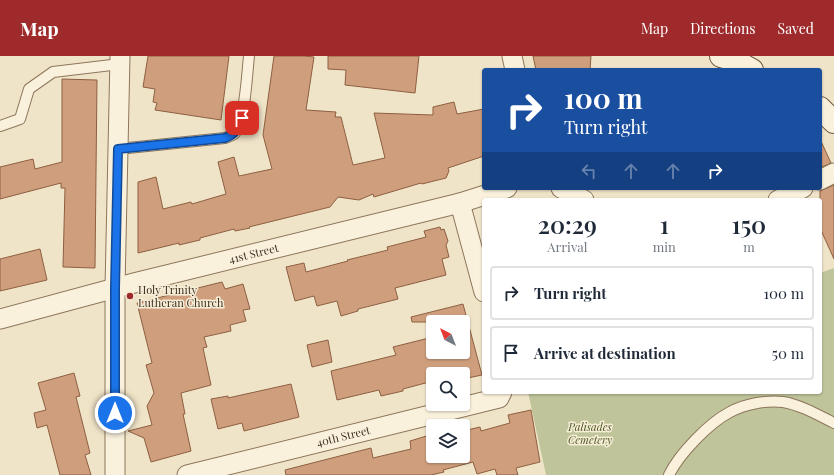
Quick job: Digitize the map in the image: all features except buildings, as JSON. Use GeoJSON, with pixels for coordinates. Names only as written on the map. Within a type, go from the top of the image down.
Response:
{"type":"FeatureCollection","features":[{"type":"Feature","properties":{"kind":"main road"},"geometry":{"type":"LineString","coordinates":[[721,56],[734,60],[748,68]]}},
{"type":"Feature","properties":{"kind":"main road"},"geometry":{"type":"LineString","coordinates":[[822,110],[834,122]]}},
{"type":"Feature","properties":{"kind":"street"},"geometry":{"type":"LineString","coordinates":[[512,56],[515,68]]}},
{"type":"Feature","properties":{"kind":"street"},"geometry":{"type":"LineString","coordinates":[[115,475],[115,288],[120,60]]}},
{"type":"Feature","properties":{"kind":"street"},"geometry":{"type":"LineString","coordinates":[[822,179],[834,173]]}},
{"type":"Feature","properties":{"kind":"street","name":"41st Street"},"geometry":{"type":"LineString","coordinates":[[0,319],[115,288],[460,203],[501,190]]}},
{"type":"Feature","properties":{"kind":"street"},"geometry":{"type":"LineString","coordinates":[[566,190],[580,198]]}},
{"type":"Feature","properties":{"kind":"street"},"geometry":{"type":"LineString","coordinates":[[785,198],[799,190]]}},
{"type":"Feature","properties":{"kind":"street"},"geometry":{"type":"LineString","coordinates":[[460,203],[482,285]]}},
{"type":"Feature","properties":{"kind":"street","name":"40th Street"},"geometry":{"type":"LineString","coordinates":[[187,475],[500,395]]}},
{"type":"Feature","properties":{"kind":"lane"},"geometry":{"type":"LineString","coordinates":[[118,149],[225,138],[233,135],[242,118],[249,56]]}},
{"type":"Feature","properties":{"kind":"lane"},"geometry":{"type":"LineString","coordinates":[[0,126],[20,119],[28,89],[53,72],[120,60]]}},
{"type":"Feature","properties":{"kind":"lane"},"geometry":{"type":"LineString","coordinates":[[669,475],[674,464],[702,434],[730,412],[748,405],[765,401],[785,402],[803,408],[834,423]]}},
{"type":"Feature","properties":{"kind":"green space","name":"Palisades Cemetery"},"geometry":{"type":"Polygon","coordinates":[[[834,268],[834,475],[546,475],[528,394],[822,394],[822,272],[834,268]]]}},
{"type":"Feature","properties":{"kind":"place","name":"Holy Trinity Lutheran Church"},"geometry":{"type":"Point","coordinates":[130,296]}},
{"type":"Feature","properties":{"kind":"route"},"geometry":{"type":"LineString","coordinates":[[115,413],[115,288],[118,149],[225,138],[233,135],[242,118]]}}]}
